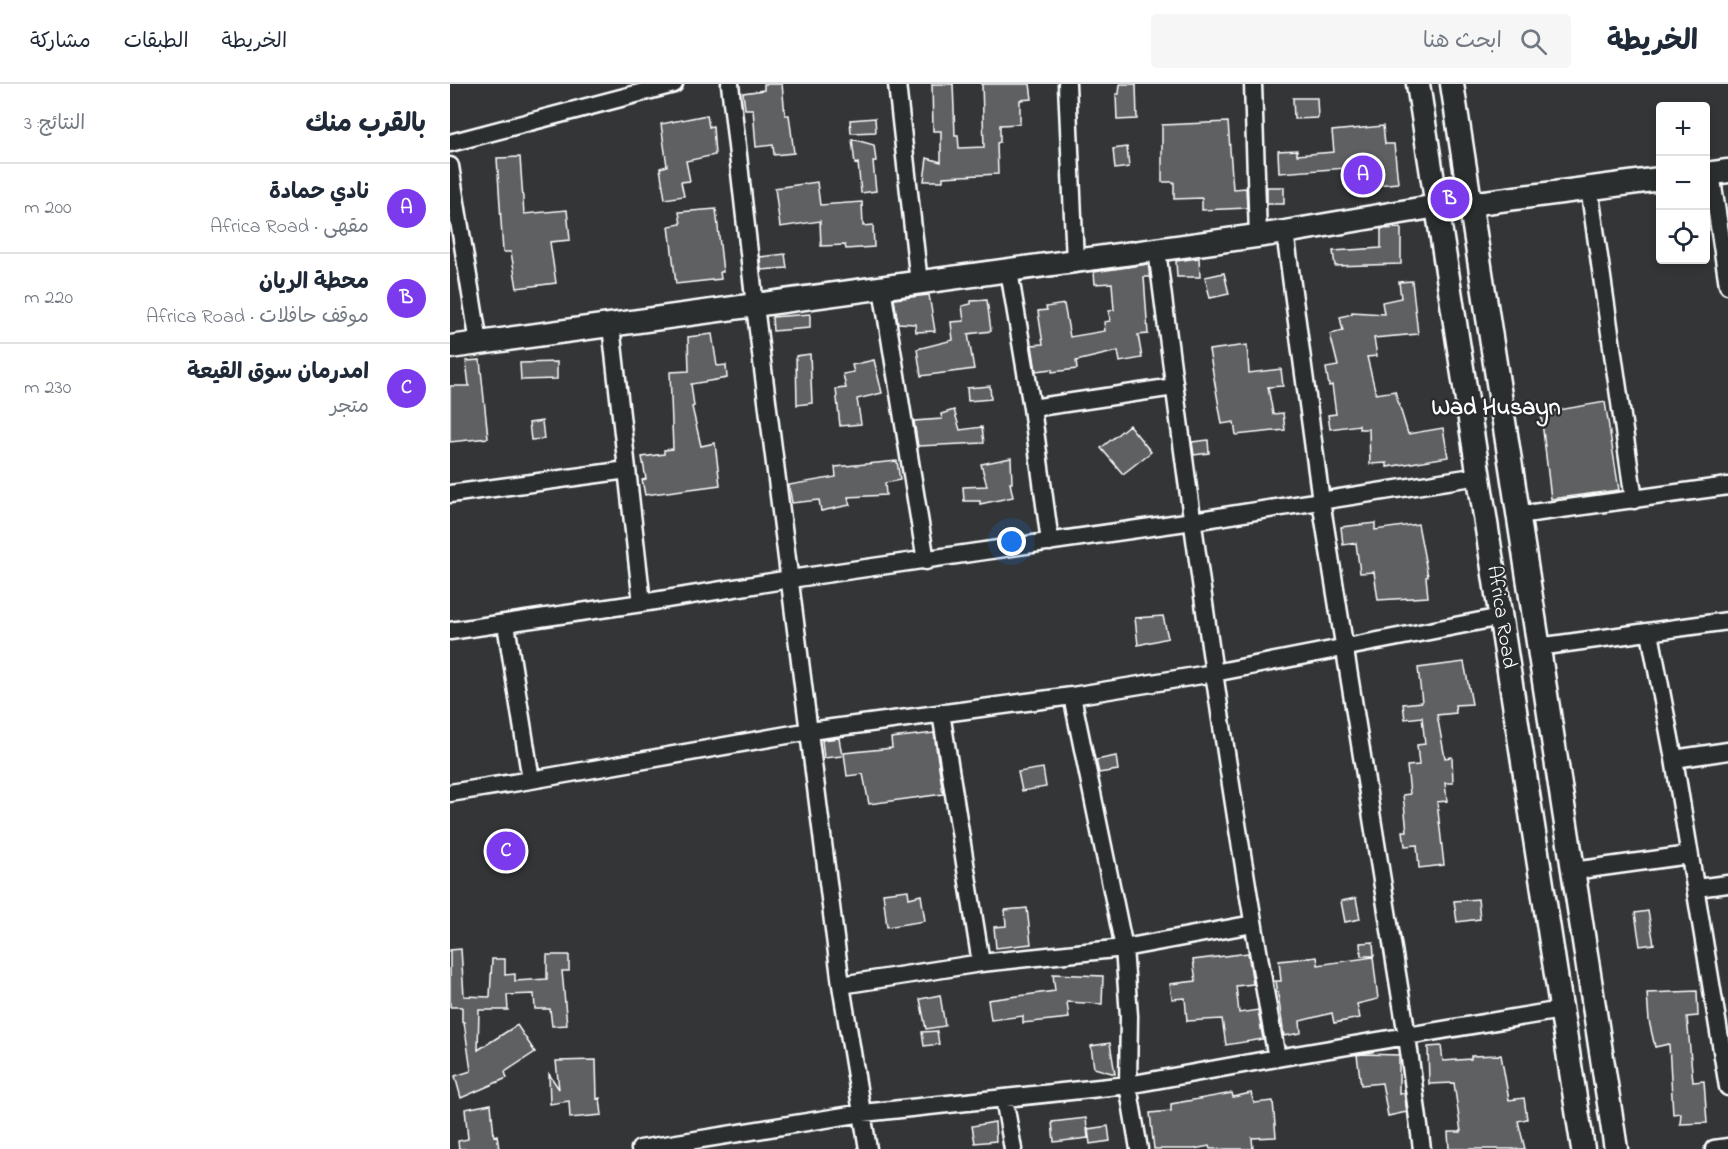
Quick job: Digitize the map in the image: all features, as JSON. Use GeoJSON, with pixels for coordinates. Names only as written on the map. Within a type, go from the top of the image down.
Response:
{"type":"FeatureCollection","features":[{"type":"Feature","properties":{"kind":"street"},"geometry":{"type":"LineString","coordinates":[[450,143],[674,84]]}},
{"type":"Feature","properties":{"kind":"street"},"geometry":{"type":"LineString","coordinates":[[730,84],[755,306],[841,985],[868,1149]]}},
{"type":"Feature","properties":{"kind":"street"},"geometry":{"type":"LineString","coordinates":[[897,84],[919,283]]}},
{"type":"Feature","properties":{"kind":"street"},"geometry":{"type":"LineString","coordinates":[[1067,84],[1075,261]]}},
{"type":"Feature","properties":{"kind":"street"},"geometry":{"type":"LineString","coordinates":[[1253,84],[1258,236]]}},
{"type":"Feature","properties":{"kind":"street","name":"Africa Road"},"geometry":{"type":"LineString","coordinates":[[1418,84],[1583,1149]]}},
{"type":"Feature","properties":{"kind":"street","name":"Africa Road"},"geometry":{"type":"LineString","coordinates":[[1452,84],[1616,1149]]}},
{"type":"Feature","properties":{"kind":"street"},"geometry":{"type":"LineString","coordinates":[[450,166],[479,343]]}},
{"type":"Feature","properties":{"kind":"street"},"geometry":{"type":"LineString","coordinates":[[1715,172],[1728,285]]}},
{"type":"Feature","properties":{"kind":"street"},"geometry":{"type":"LineString","coordinates":[[450,347],[1258,236],[1437,206],[1470,204],[1656,179]]}},
{"type":"Feature","properties":{"kind":"street"},"geometry":{"type":"LineString","coordinates":[[1589,187],[1634,500]]}},
{"type":"Feature","properties":{"kind":"street"},"geometry":{"type":"LineString","coordinates":[[1285,232],[1321,501],[1407,1036],[1422,1149]]}},
{"type":"Feature","properties":{"kind":"street"},"geometry":{"type":"LineString","coordinates":[[1157,250],[1214,673],[1253,924],[1277,1058]]}},
{"type":"Feature","properties":{"kind":"street"},"geometry":{"type":"LineString","coordinates":[[1009,271],[1032,408],[1050,542]]}},
{"type":"Feature","properties":{"kind":"street"},"geometry":{"type":"LineString","coordinates":[[882,288],[926,561]]}},
{"type":"Feature","properties":{"kind":"street"},"geometry":{"type":"LineString","coordinates":[[611,326],[642,603]]}},
{"type":"Feature","properties":{"kind":"street"},"geometry":{"type":"LineString","coordinates":[[1032,408],[1174,387]]}},
{"type":"Feature","properties":{"kind":"street"},"geometry":{"type":"LineString","coordinates":[[450,494],[627,470]]}},
{"type":"Feature","properties":{"kind":"street"},"geometry":{"type":"LineString","coordinates":[[450,631],[1193,521],[1479,476]]}},
{"type":"Feature","properties":{"kind":"street"},"geometry":{"type":"LineString","coordinates":[[1518,515],[1728,486]]}},
{"type":"Feature","properties":{"kind":"street"},"geometry":{"type":"LineString","coordinates":[[450,793],[810,731],[1071,696],[1214,673],[1501,617]]}},
{"type":"Feature","properties":{"kind":"street"},"geometry":{"type":"LineString","coordinates":[[1538,647],[1728,621]]}},
{"type":"Feature","properties":{"kind":"street"},"geometry":{"type":"LineString","coordinates":[[506,624],[531,780]]}},
{"type":"Feature","properties":{"kind":"street"},"geometry":{"type":"LineString","coordinates":[[1650,633],[1674,759],[1689,855],[1722,1013],[1728,1087]]}},
{"type":"Feature","properties":{"kind":"street"},"geometry":{"type":"LineString","coordinates":[[1071,696],[1124,948],[1129,1016],[1128,1085],[1139,1149]]}},
{"type":"Feature","properties":{"kind":"street"},"geometry":{"type":"LineString","coordinates":[[941,713],[981,963]]}},
{"type":"Feature","properties":{"kind":"street"},"geometry":{"type":"LineString","coordinates":[[1674,759],[1728,751]]}},
{"type":"Feature","properties":{"kind":"street"},"geometry":{"type":"LineString","coordinates":[[1573,871],[1689,855]]}},
{"type":"Feature","properties":{"kind":"street"},"geometry":{"type":"LineString","coordinates":[[1696,888],[1728,884]]}},
{"type":"Feature","properties":{"kind":"street"},"geometry":{"type":"LineString","coordinates":[[841,985],[981,963],[1124,948],[1253,924]]}},
{"type":"Feature","properties":{"kind":"street"},"geometry":{"type":"LineString","coordinates":[[640,1149],[863,1113],[1128,1085],[1561,1010]]}},
{"type":"Feature","properties":{"kind":"street"},"geometry":{"type":"LineString","coordinates":[[1004,1098],[1012,1149]]}},
{"type":"Feature","properties":{"kind":"street"},"geometry":{"type":"LineString","coordinates":[[1714,1149],[1728,1147]]}},
{"type":"Feature","properties":{"kind":"building"},"geometry":{"type":"Polygon","coordinates":[[[764,84],[782,84],[785,115],[789,115],[794,153],[774,155],[773,145],[756,147],[753,109],[745,109],[743,93],[764,90],[764,84]]]}},
{"type":"Feature","properties":{"kind":"building"},"geometry":{"type":"Polygon","coordinates":[[[932,84],[953,84],[955,135],[958,135],[959,148],[984,147],[982,84],[1030,84],[1032,99],[1020,100],[1020,124],[1000,125],[1000,142],[997,143],[998,174],[943,177],[943,181],[924,181],[927,158],[941,162],[941,131],[933,131],[932,84]]]}},
{"type":"Feature","properties":{"kind":"building"},"geometry":{"type":"Polygon","coordinates":[[[1120,84],[1136,84],[1137,119],[1117,120],[1116,94],[1119,94],[1120,84]]]}},
{"type":"Feature","properties":{"kind":"building"},"geometry":{"type":"Polygon","coordinates":[[[1293,98],[1317,98],[1318,118],[1294,119],[1293,98]]]}},
{"type":"Feature","properties":{"kind":"building"},"geometry":{"type":"Polygon","coordinates":[[[707,115],[709,127],[713,126],[715,155],[686,161],[690,181],[681,182],[684,196],[665,199],[660,168],[667,166],[661,124],[707,115]]]}},
{"type":"Feature","properties":{"kind":"building"},"geometry":{"type":"Polygon","coordinates":[[[875,118],[876,132],[851,133],[850,120],[875,118]]]}},
{"type":"Feature","properties":{"kind":"building"},"geometry":{"type":"Polygon","coordinates":[[[1228,122],[1233,189],[1246,188],[1247,208],[1202,210],[1202,198],[1174,199],[1174,182],[1162,182],[1162,125],[1228,122]]]}},
{"type":"Feature","properties":{"kind":"building"},"geometry":{"type":"Polygon","coordinates":[[[1383,126],[1385,144],[1394,144],[1398,183],[1376,185],[1374,166],[1279,173],[1278,151],[1297,150],[1297,155],[1334,152],[1332,131],[1383,126]]]}},
{"type":"Feature","properties":{"kind":"building"},"geometry":{"type":"Polygon","coordinates":[[[852,139],[874,145],[876,191],[861,193],[858,163],[855,164],[852,139]]]}},
{"type":"Feature","properties":{"kind":"building"},"geometry":{"type":"Polygon","coordinates":[[[1127,147],[1129,167],[1115,169],[1113,149],[1127,147]]]}},
{"type":"Feature","properties":{"kind":"building"},"geometry":{"type":"Polygon","coordinates":[[[520,157],[524,214],[567,210],[570,240],[550,242],[556,283],[517,288],[511,252],[503,252],[497,158],[520,157]]]}},
{"type":"Feature","properties":{"kind":"building"},"geometry":{"type":"Polygon","coordinates":[[[817,182],[820,205],[862,202],[863,226],[873,225],[874,247],[846,249],[845,245],[821,246],[820,221],[780,227],[775,188],[817,182]]]}},
{"type":"Feature","properties":{"kind":"building"},"geometry":{"type":"Polygon","coordinates":[[[1267,187],[1284,187],[1284,204],[1267,204],[1267,187]]]}},
{"type":"Feature","properties":{"kind":"building"},"geometry":{"type":"Polygon","coordinates":[[[716,209],[723,272],[720,272],[721,279],[676,284],[669,226],[681,224],[679,212],[716,209]]]}},
{"type":"Feature","properties":{"kind":"building"},"geometry":{"type":"Polygon","coordinates":[[[1401,228],[1401,264],[1335,266],[1333,251],[1381,248],[1381,229],[1401,228]]]}},
{"type":"Feature","properties":{"kind":"building"},"geometry":{"type":"Polygon","coordinates":[[[785,254],[787,268],[761,270],[760,257],[785,254]]]}},
{"type":"Feature","properties":{"kind":"building"},"geometry":{"type":"Polygon","coordinates":[[[1199,258],[1200,277],[1177,277],[1176,261],[1199,258]]]}},
{"type":"Feature","properties":{"kind":"building"},"geometry":{"type":"Polygon","coordinates":[[[1148,264],[1150,277],[1144,277],[1148,334],[1138,335],[1142,358],[1120,362],[1118,351],[1076,361],[1077,369],[1036,371],[1032,345],[1043,344],[1038,311],[1064,304],[1070,337],[1105,331],[1104,322],[1110,321],[1109,311],[1114,310],[1112,283],[1095,284],[1094,272],[1148,264]]]}},
{"type":"Feature","properties":{"kind":"building"},"geometry":{"type":"Polygon","coordinates":[[[1224,273],[1229,294],[1210,298],[1205,277],[1224,273]]]}},
{"type":"Feature","properties":{"kind":"building"},"geometry":{"type":"Polygon","coordinates":[[[1412,281],[1418,334],[1374,338],[1377,356],[1367,357],[1376,394],[1395,391],[1408,434],[1443,428],[1448,457],[1387,467],[1387,463],[1370,464],[1369,429],[1359,429],[1359,425],[1330,429],[1328,415],[1336,414],[1332,385],[1329,386],[1326,368],[1338,366],[1330,334],[1343,331],[1340,317],[1352,314],[1352,312],[1384,314],[1382,302],[1401,298],[1399,282],[1412,281]]]}},
{"type":"Feature","properties":{"kind":"building"},"geometry":{"type":"Polygon","coordinates":[[[929,295],[935,331],[916,332],[915,324],[898,323],[894,299],[929,295]]]}},
{"type":"Feature","properties":{"kind":"building"},"geometry":{"type":"Polygon","coordinates":[[[987,300],[991,331],[968,334],[974,369],[921,376],[917,349],[953,340],[951,322],[964,321],[962,306],[971,304],[971,301],[987,300]]]}},
{"type":"Feature","properties":{"kind":"building"},"geometry":{"type":"Polygon","coordinates":[[[810,314],[810,328],[773,331],[772,317],[810,314]]]}},
{"type":"Feature","properties":{"kind":"building"},"geometry":{"type":"Polygon","coordinates":[[[712,334],[717,366],[726,365],[727,378],[691,384],[694,406],[692,407],[701,446],[715,443],[720,485],[645,495],[642,480],[646,479],[642,457],[664,454],[664,450],[673,449],[670,372],[689,371],[688,337],[712,334]]]}},
{"type":"Feature","properties":{"kind":"building"},"geometry":{"type":"Polygon","coordinates":[[[1247,345],[1249,373],[1281,369],[1283,386],[1268,387],[1273,414],[1283,413],[1285,430],[1236,435],[1234,422],[1222,424],[1209,350],[1247,345]]]}},
{"type":"Feature","properties":{"kind":"building"},"geometry":{"type":"Polygon","coordinates":[[[810,354],[812,403],[797,405],[796,356],[810,354]]]}},
{"type":"Feature","properties":{"kind":"building"},"geometry":{"type":"Polygon","coordinates":[[[480,360],[488,438],[450,442],[450,386],[469,386],[466,361],[480,360]]]}},
{"type":"Feature","properties":{"kind":"building"},"geometry":{"type":"Polygon","coordinates":[[[874,360],[882,393],[857,399],[861,424],[840,426],[836,389],[846,388],[843,374],[854,372],[852,365],[874,360]]]}},
{"type":"Feature","properties":{"kind":"building"},"geometry":{"type":"Polygon","coordinates":[[[557,362],[557,379],[521,380],[520,363],[557,362]]]}},
{"type":"Feature","properties":{"kind":"building"},"geometry":{"type":"Polygon","coordinates":[[[990,386],[991,399],[968,401],[967,388],[990,386]]]}},
{"type":"Feature","properties":{"kind":"building"},"geometry":{"type":"Polygon","coordinates":[[[1605,402],[1619,490],[1551,499],[1541,413],[1605,402]]]}},
{"type":"Feature","properties":{"kind":"building"},"geometry":{"type":"Polygon","coordinates":[[[954,410],[960,430],[982,427],[984,443],[918,446],[914,421],[942,419],[941,414],[954,410]]]}},
{"type":"Feature","properties":{"kind":"building"},"geometry":{"type":"Polygon","coordinates":[[[542,421],[544,439],[531,440],[529,423],[542,421]]]}},
{"type":"Feature","properties":{"kind":"building"},"geometry":{"type":"Polygon","coordinates":[[[1129,425],[1151,452],[1123,474],[1101,448],[1129,425]]]}},
{"type":"Feature","properties":{"kind":"building"},"geometry":{"type":"Polygon","coordinates":[[[1208,440],[1209,453],[1194,455],[1192,442],[1208,440]]]}},
{"type":"Feature","properties":{"kind":"building"},"geometry":{"type":"Polygon","coordinates":[[[1011,458],[1012,483],[1010,483],[1013,497],[980,504],[980,501],[964,501],[963,487],[987,486],[981,464],[1011,458]]]}},
{"type":"Feature","properties":{"kind":"building"},"geometry":{"type":"Polygon","coordinates":[[[897,461],[900,480],[885,483],[886,495],[848,497],[850,505],[821,511],[819,500],[792,503],[789,485],[836,477],[835,467],[897,461]]]}},
{"type":"Feature","properties":{"kind":"building"},"geometry":{"type":"Polygon","coordinates":[[[1375,523],[1375,530],[1418,524],[1428,576],[1426,577],[1428,597],[1378,600],[1374,572],[1360,573],[1356,543],[1343,545],[1341,527],[1375,523]]]}},
{"type":"Feature","properties":{"kind":"building"},"geometry":{"type":"Polygon","coordinates":[[[1163,616],[1168,638],[1138,645],[1135,618],[1163,616]]]}},
{"type":"Feature","properties":{"kind":"building"},"geometry":{"type":"Polygon","coordinates":[[[1464,662],[1472,704],[1455,705],[1456,713],[1437,715],[1445,758],[1452,757],[1453,783],[1445,783],[1447,801],[1437,802],[1444,865],[1419,868],[1417,845],[1405,846],[1403,831],[1407,831],[1403,795],[1410,794],[1407,766],[1419,765],[1417,745],[1425,744],[1422,717],[1405,719],[1403,704],[1422,702],[1418,668],[1464,662]]]}},
{"type":"Feature","properties":{"kind":"building"},"geometry":{"type":"Polygon","coordinates":[[[934,733],[943,794],[869,804],[863,774],[847,776],[844,753],[892,748],[891,738],[934,733]]]}},
{"type":"Feature","properties":{"kind":"building"},"geometry":{"type":"Polygon","coordinates":[[[839,738],[842,756],[824,758],[822,740],[839,738]]]}},
{"type":"Feature","properties":{"kind":"building"},"geometry":{"type":"Polygon","coordinates":[[[1116,756],[1118,770],[1099,773],[1096,760],[1116,756]]]}},
{"type":"Feature","properties":{"kind":"building"},"geometry":{"type":"Polygon","coordinates":[[[1043,768],[1046,787],[1022,791],[1018,772],[1043,768]]]}},
{"type":"Feature","properties":{"kind":"building"},"geometry":{"type":"Polygon","coordinates":[[[908,890],[909,898],[921,895],[925,921],[887,927],[883,893],[908,890]]]}},
{"type":"Feature","properties":{"kind":"building"},"geometry":{"type":"Polygon","coordinates":[[[1356,898],[1360,919],[1345,922],[1341,901],[1356,898]]]}},
{"type":"Feature","properties":{"kind":"building"},"geometry":{"type":"Polygon","coordinates":[[[1478,899],[1480,919],[1457,922],[1454,901],[1478,899]]]}},
{"type":"Feature","properties":{"kind":"building"},"geometry":{"type":"Polygon","coordinates":[[[1027,908],[1031,944],[996,948],[994,927],[1006,926],[1005,910],[1027,908]]]}},
{"type":"Feature","properties":{"kind":"building"},"geometry":{"type":"Polygon","coordinates":[[[1648,911],[1654,944],[1640,946],[1635,913],[1648,911]]]}},
{"type":"Feature","properties":{"kind":"building"},"geometry":{"type":"Polygon","coordinates":[[[1373,942],[1374,956],[1361,956],[1360,943],[1373,942]]]}},
{"type":"Feature","properties":{"kind":"building"},"geometry":{"type":"Polygon","coordinates":[[[461,949],[464,996],[490,997],[492,959],[505,959],[505,975],[515,974],[515,981],[547,979],[547,955],[569,955],[569,971],[562,971],[567,1025],[552,1026],[550,1009],[535,1009],[534,994],[507,995],[508,1010],[479,1010],[478,1050],[517,1025],[535,1052],[505,1072],[507,1078],[461,1098],[455,1076],[471,1071],[464,1022],[462,1022],[462,1007],[450,1007],[450,950],[461,949]]]}},
{"type":"Feature","properties":{"kind":"building"},"geometry":{"type":"Polygon","coordinates":[[[1248,953],[1253,984],[1236,986],[1239,1013],[1258,1010],[1263,1039],[1226,1045],[1222,1019],[1187,1021],[1185,998],[1172,999],[1170,984],[1196,981],[1193,960],[1248,953]]]}},
{"type":"Feature","properties":{"kind":"building"},"geometry":{"type":"Polygon","coordinates":[[[1317,957],[1318,965],[1373,957],[1378,999],[1357,1004],[1360,1018],[1334,1023],[1332,1013],[1300,1021],[1301,1033],[1284,1036],[1276,981],[1281,981],[1279,961],[1317,957]]]}},
{"type":"Feature","properties":{"kind":"building"},"geometry":{"type":"Polygon","coordinates":[[[1053,974],[1103,976],[1102,1004],[1067,1002],[1069,1018],[1023,1023],[1023,1016],[991,1020],[988,1000],[1055,991],[1053,974]]]}},
{"type":"Feature","properties":{"kind":"building"},"geometry":{"type":"Polygon","coordinates":[[[1697,991],[1698,1016],[1687,1017],[1693,1082],[1704,1081],[1707,1123],[1680,1124],[1681,1113],[1673,1114],[1669,1044],[1655,1047],[1649,1021],[1647,993],[1697,991]]]}},
{"type":"Feature","properties":{"kind":"building"},"geometry":{"type":"Polygon","coordinates":[[[940,995],[945,1026],[926,1029],[920,999],[940,995]]]}},
{"type":"Feature","properties":{"kind":"building"},"geometry":{"type":"Polygon","coordinates":[[[937,1031],[939,1044],[924,1046],[922,1032],[937,1031]]]}},
{"type":"Feature","properties":{"kind":"building"},"geometry":{"type":"Polygon","coordinates":[[[1110,1043],[1115,1074],[1094,1068],[1091,1046],[1110,1043]]]}},
{"type":"Feature","properties":{"kind":"building"},"geometry":{"type":"Polygon","coordinates":[[[1441,1046],[1443,1061],[1471,1059],[1471,1056],[1501,1055],[1509,1100],[1524,1098],[1527,1119],[1518,1121],[1525,1149],[1449,1149],[1448,1132],[1461,1132],[1454,1083],[1429,1084],[1428,1047],[1441,1046]]]}},
{"type":"Feature","properties":{"kind":"building"},"geometry":{"type":"Polygon","coordinates":[[[1357,1055],[1399,1055],[1399,1094],[1404,1093],[1407,1112],[1388,1116],[1382,1083],[1361,1085],[1357,1055]]]}},
{"type":"Feature","properties":{"kind":"building"},"geometry":{"type":"Polygon","coordinates":[[[596,1060],[597,1099],[600,1098],[602,1115],[570,1118],[569,1101],[550,1104],[549,1074],[559,1089],[556,1061],[596,1060]]]}},
{"type":"Feature","properties":{"kind":"building"},"geometry":{"type":"Polygon","coordinates":[[[1232,1093],[1233,1097],[1251,1093],[1254,1103],[1273,1101],[1276,1137],[1252,1138],[1253,1149],[1210,1149],[1209,1146],[1194,1149],[1154,1149],[1150,1113],[1171,1111],[1171,1104],[1232,1093]]]}},
{"type":"Feature","properties":{"kind":"building"},"geometry":{"type":"Polygon","coordinates":[[[491,1104],[494,1136],[497,1135],[499,1149],[459,1149],[458,1141],[468,1139],[465,1109],[491,1104]]]}},
{"type":"Feature","properties":{"kind":"building"},"geometry":{"type":"Polygon","coordinates":[[[1086,1118],[1088,1138],[1054,1142],[1052,1122],[1086,1118]]]}},
{"type":"Feature","properties":{"kind":"building"},"geometry":{"type":"Polygon","coordinates":[[[995,1122],[996,1141],[975,1143],[972,1126],[995,1122]]]}},
{"type":"Feature","properties":{"kind":"building"},"geometry":{"type":"Polygon","coordinates":[[[1108,1126],[1110,1141],[1090,1144],[1088,1129],[1108,1126]]]}},
{"type":"Feature","properties":{"kind":"place","name":"نادي حمادة"},"geometry":{"type":"Point","coordinates":[1363,175]}},
{"type":"Feature","properties":{"kind":"place","name":"محطة الريان"},"geometry":{"type":"Point","coordinates":[1450,199]}},
{"type":"Feature","properties":{"kind":"place","name":"امدرمان سوق القيعة"},"geometry":{"type":"Point","coordinates":[506,851]}},
{"type":"Feature","properties":{"kind":"district","name":"Wad Husayn"},"geometry":{"type":"Point","coordinates":[1496,408]}}]}
